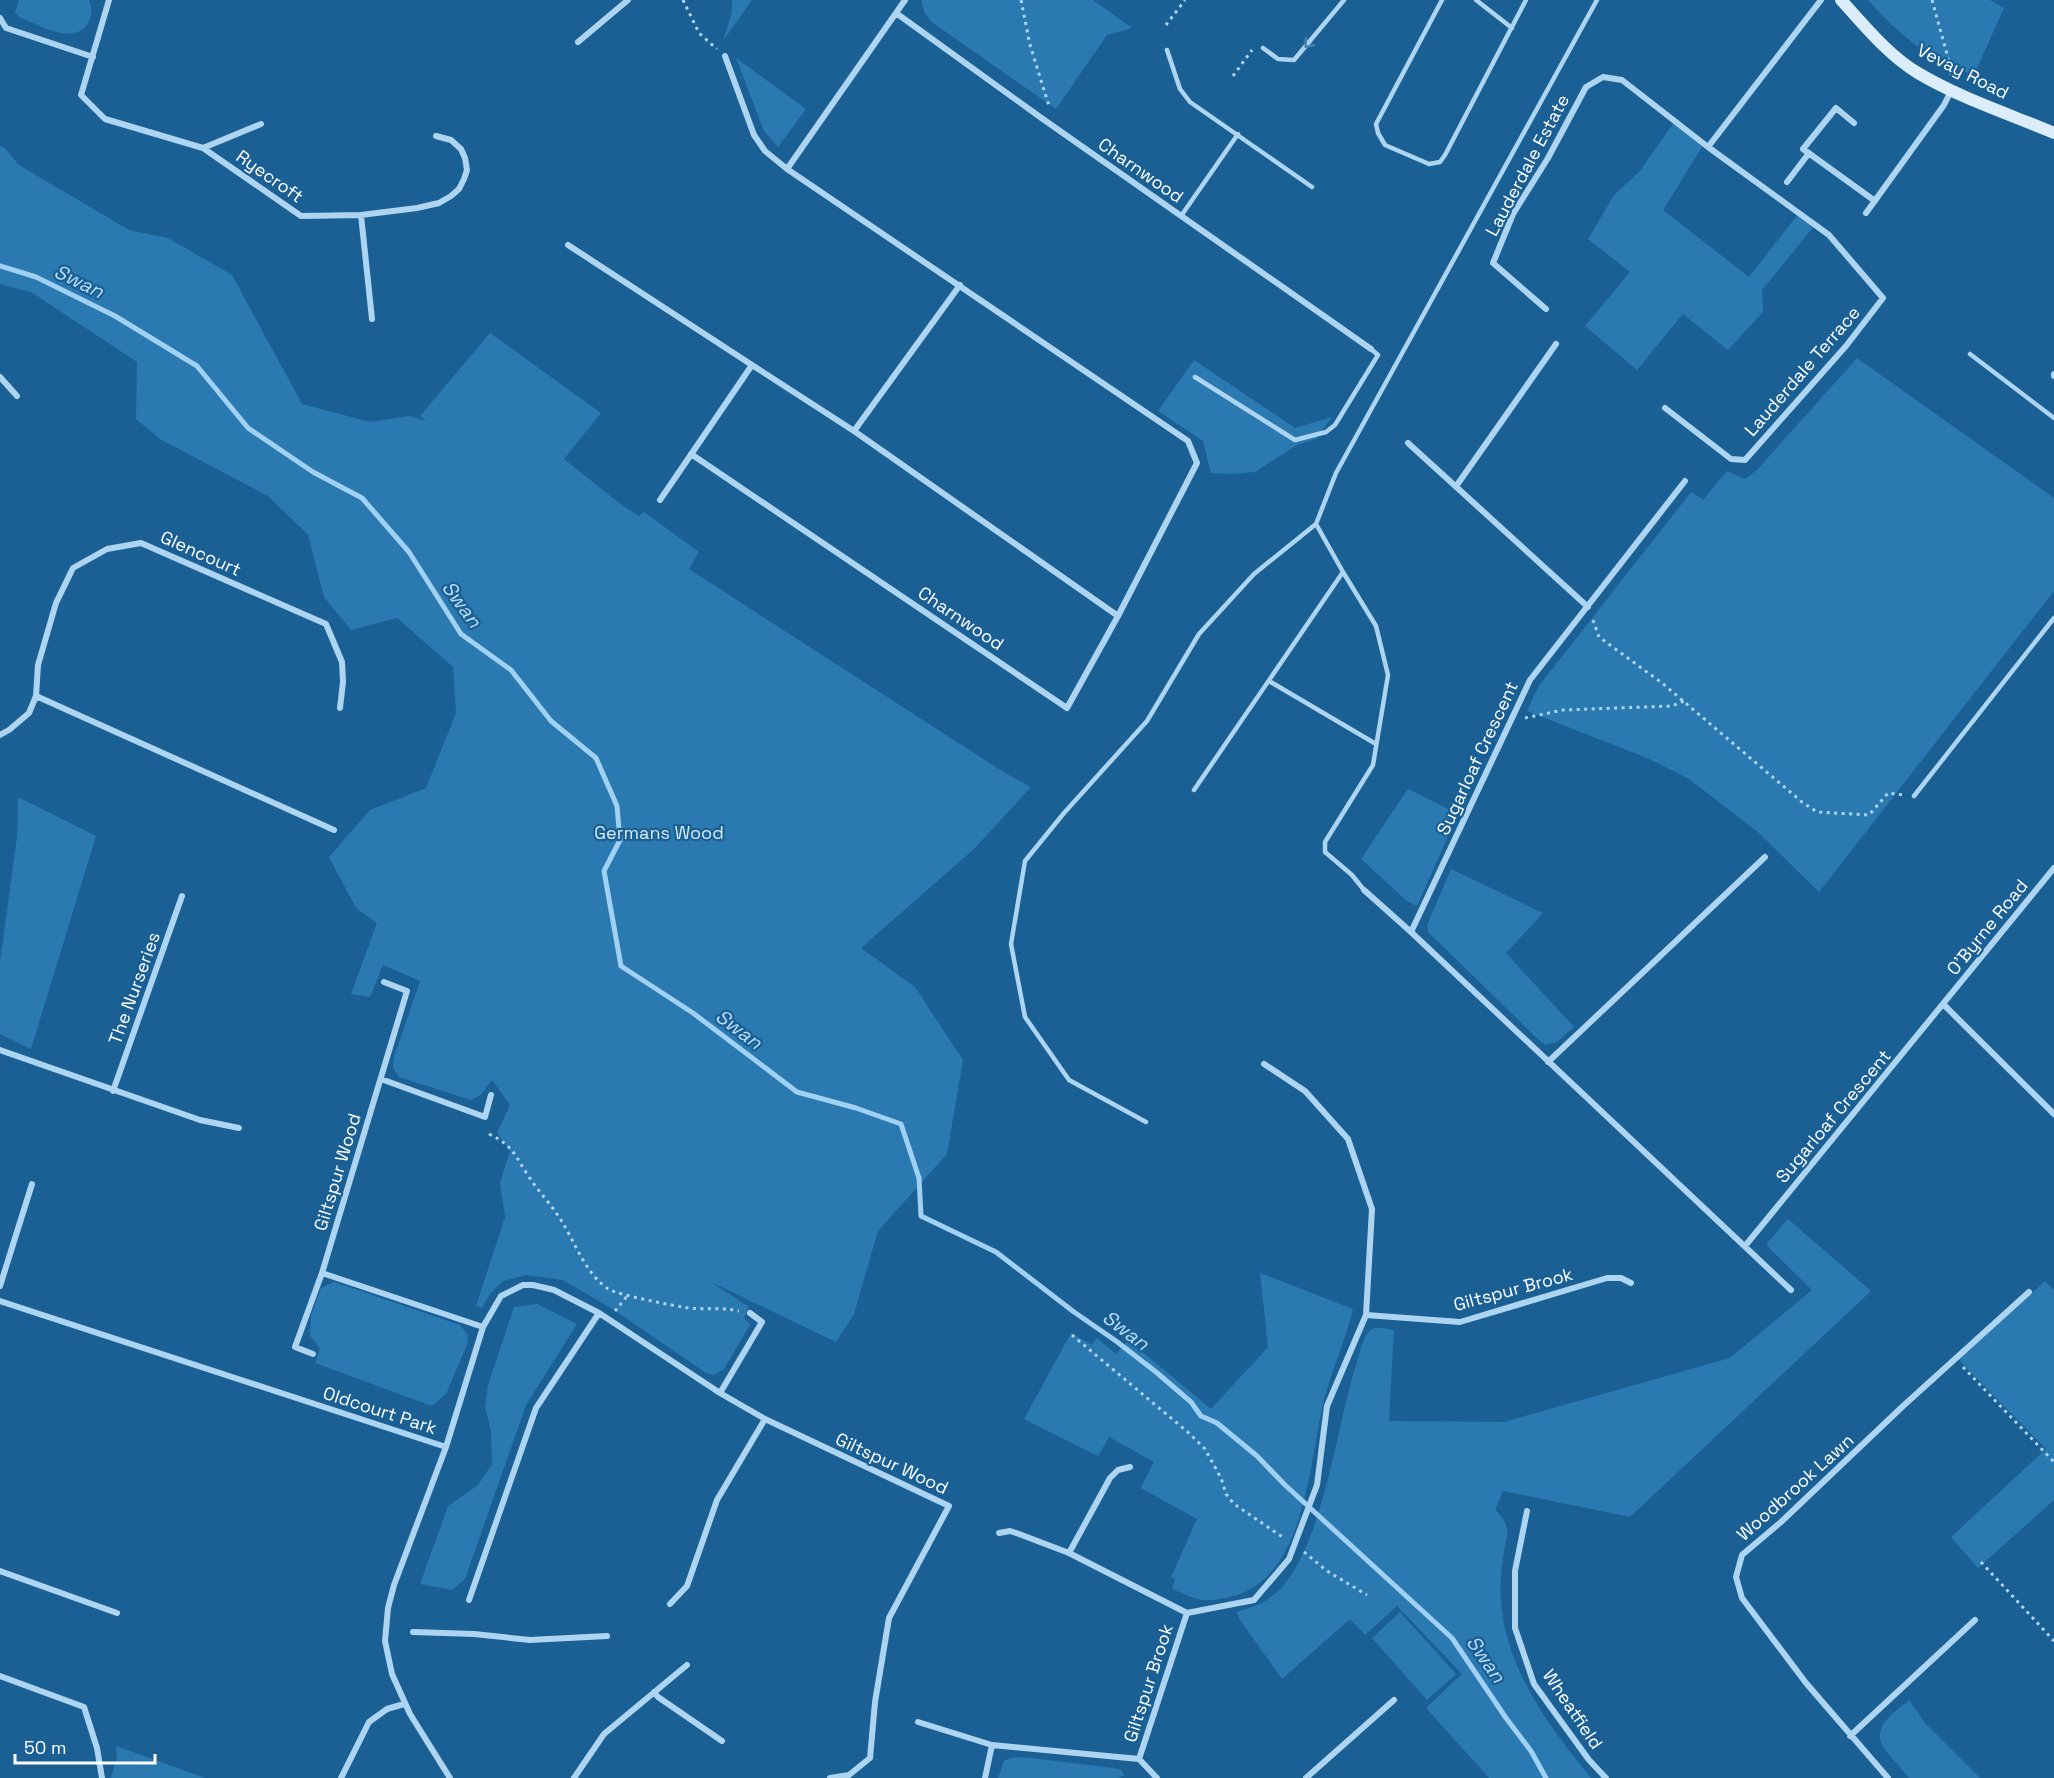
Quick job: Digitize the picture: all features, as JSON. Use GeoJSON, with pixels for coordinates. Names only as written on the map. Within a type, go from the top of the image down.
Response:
{"type":"FeatureCollection","features":[{"type":"Feature","properties":{"kind":"main road","name":"Vevay Road"},"geometry":{"type":"LineString","coordinates":[[1841,0],[1886,49],[1917,73],[1952,91],[2054,133]]}},
{"type":"Feature","properties":{"kind":"street","name":"Ryecroft"},"geometry":{"type":"LineString","coordinates":[[109,0],[81,95],[105,119],[203,148],[301,216],[360,215],[439,203],[459,189],[467,170],[461,149],[451,140],[436,136]]}},
{"type":"Feature","properties":{"kind":"street"},"geometry":{"type":"LineString","coordinates":[[578,42],[628,0]]}},
{"type":"Feature","properties":{"kind":"street"},"geometry":{"type":"LineString","coordinates":[[788,169],[905,0]]}},
{"type":"Feature","properties":{"kind":"street"},"geometry":{"type":"LineString","coordinates":[[1708,147],[1821,0]]}},
{"type":"Feature","properties":{"kind":"street","name":"Charnwood"},"geometry":{"type":"LineString","coordinates":[[896,13],[1371,349]]}},
{"type":"Feature","properties":{"kind":"street"},"geometry":{"type":"LineString","coordinates":[[0,18],[6,28],[93,57]]}},
{"type":"Feature","properties":{"kind":"street","name":"Charnwood"},"geometry":{"type":"LineString","coordinates":[[691,454],[1067,708],[1118,616],[1197,463],[1188,441],[788,169],[765,151],[754,135],[725,56]]}},
{"type":"Feature","properties":{"kind":"street","name":"Lauderdale Estate"},"geometry":{"type":"LineString","coordinates":[[1546,309],[1493,263],[1513,214],[1548,158],[1586,87],[1603,77],[1622,80],[1708,147]]}},
{"type":"Feature","properties":{"kind":"street"},"geometry":{"type":"LineString","coordinates":[[1866,213],[1952,91]]}},
{"type":"Feature","properties":{"kind":"street"},"geometry":{"type":"LineString","coordinates":[[1854,123],[1836,108],[1803,149],[1875,201]]}},
{"type":"Feature","properties":{"kind":"street","name":"Ryecroft"},"geometry":{"type":"LineString","coordinates":[[203,148],[261,124]]}},
{"type":"Feature","properties":{"kind":"street","name":"Lauderdale Terrace"},"geometry":{"type":"LineString","coordinates":[[1665,408],[1731,459],[1745,460],[1846,346],[1882,298],[1829,236],[1708,147]]}},
{"type":"Feature","properties":{"kind":"street"},"geometry":{"type":"LineString","coordinates":[[1787,183],[1809,153]]}},
{"type":"Feature","properties":{"kind":"street"},"geometry":{"type":"LineString","coordinates":[[360,215],[372,319]]}},
{"type":"Feature","properties":{"kind":"street"},"geometry":{"type":"LineString","coordinates":[[568,245],[854,431],[1118,616]]}},
{"type":"Feature","properties":{"kind":"street"},"geometry":{"type":"LineString","coordinates":[[854,431],[960,285]]}},
{"type":"Feature","properties":{"kind":"street"},"geometry":{"type":"LineString","coordinates":[[1457,485],[1556,344]]}},
{"type":"Feature","properties":{"kind":"street"},"geometry":{"type":"LineString","coordinates":[[660,500],[752,365]]}},
{"type":"Feature","properties":{"kind":"street"},"geometry":{"type":"LineString","coordinates":[[0,377],[17,396]]}},
{"type":"Feature","properties":{"kind":"street"},"geometry":{"type":"LineString","coordinates":[[1408,443],[1457,485],[1588,607]]}},
{"type":"Feature","properties":{"kind":"street","name":"Sugarloaf Crescent"},"geometry":{"type":"LineString","coordinates":[[1411,932],[1530,680],[1685,482]]}},
{"type":"Feature","properties":{"kind":"street","name":"Glencourt"},"geometry":{"type":"LineString","coordinates":[[0,735],[29,713],[36,696],[38,665],[56,603],[73,568],[106,549],[141,543],[326,624],[342,662],[343,682],[340,708]]}},
{"type":"Feature","properties":{"kind":"street"},"geometry":{"type":"LineString","coordinates":[[36,696],[334,830]]}},
{"type":"Feature","properties":{"kind":"street"},"geometry":{"type":"LineString","coordinates":[[1548,1062],[1765,857]]}},
{"type":"Feature","properties":{"kind":"street","name":"O'Byrne Road"},"geometry":{"type":"LineString","coordinates":[[1944,1005],[2054,868]]}},
{"type":"Feature","properties":{"kind":"street"},"geometry":{"type":"LineString","coordinates":[[1364,890],[1791,1290]]}},
{"type":"Feature","properties":{"kind":"street","name":"The Nurseries"},"geometry":{"type":"LineString","coordinates":[[113,1091],[182,896]]}},
{"type":"Feature","properties":{"kind":"street","name":"Giltspur Wood"},"geometry":{"type":"LineString","coordinates":[[314,1354],[295,1347],[322,1273],[407,991],[384,982]]}},
{"type":"Feature","properties":{"kind":"street"},"geometry":{"type":"LineString","coordinates":[[1944,1005],[2054,1114]]}},
{"type":"Feature","properties":{"kind":"street","name":"Sugarloaf Crescent"},"geometry":{"type":"LineString","coordinates":[[1745,1246],[1944,1005]]}},
{"type":"Feature","properties":{"kind":"street"},"geometry":{"type":"LineString","coordinates":[[0,1050],[200,1120],[239,1128]]}},
{"type":"Feature","properties":{"kind":"street","name":"Giltspur Brook"},"geometry":{"type":"LineString","coordinates":[[999,1533],[1010,1531],[1069,1553],[1188,1613],[1254,1600],[1289,1559],[1317,1485],[1327,1406],[1366,1315],[1372,1209],[1348,1139],[1305,1091],[1264,1064]]}},
{"type":"Feature","properties":{"kind":"street"},"geometry":{"type":"LineString","coordinates":[[381,1079],[484,1117],[491,1095]]}},
{"type":"Feature","properties":{"kind":"street"},"geometry":{"type":"LineString","coordinates":[[0,1287],[33,1184]]}},
{"type":"Feature","properties":{"kind":"street"},"geometry":{"type":"LineString","coordinates":[[322,1273],[483,1327]]}},
{"type":"Feature","properties":{"kind":"street","name":"Giltspur Brook"},"geometry":{"type":"LineString","coordinates":[[1366,1315],[1460,1322],[1606,1278],[1621,1278],[1631,1283]]}},
{"type":"Feature","properties":{"kind":"street","name":"Giltspur Wood"},"geometry":{"type":"LineString","coordinates":[[446,1447],[483,1327],[501,1296],[523,1285],[554,1290],[599,1313],[720,1393],[765,1419],[949,1506],[889,1618],[875,1702],[870,1758],[849,1776],[830,1778]]}},
{"type":"Feature","properties":{"kind":"street","name":"Woodbrook Lawn"},"geometry":{"type":"LineString","coordinates":[[1888,1778],[1806,1683],[1742,1598],[1736,1577],[1742,1555],[1781,1522],[1893,1415],[2029,1292]]}},
{"type":"Feature","properties":{"kind":"street","name":"Oldcourt Park"},"geometry":{"type":"LineString","coordinates":[[0,1301],[446,1447],[409,1544],[388,1608],[385,1641],[392,1674],[404,1704],[450,1778]]}},
{"type":"Feature","properties":{"kind":"street"},"geometry":{"type":"LineString","coordinates":[[469,1600],[536,1408],[599,1313]]}},
{"type":"Feature","properties":{"kind":"street"},"geometry":{"type":"LineString","coordinates":[[720,1393],[762,1322],[750,1313]]}},
{"type":"Feature","properties":{"kind":"street"},"geometry":{"type":"LineString","coordinates":[[670,1604],[687,1586],[717,1500],[765,1419]]}},
{"type":"Feature","properties":{"kind":"street"},"geometry":{"type":"LineString","coordinates":[[1069,1553],[1110,1478],[1119,1470],[1130,1467]]}},
{"type":"Feature","properties":{"kind":"street","name":"Wheatfield"},"geometry":{"type":"LineString","coordinates":[[1527,1511],[1515,1571],[1515,1628],[1534,1684],[1589,1760],[1606,1778]]}},
{"type":"Feature","properties":{"kind":"street"},"geometry":{"type":"LineString","coordinates":[[0,1571],[117,1613]]}},
{"type":"Feature","properties":{"kind":"street","name":"Giltspur Brook"},"geometry":{"type":"LineString","coordinates":[[918,1722],[992,1745],[1139,1759],[1188,1613]]}},
{"type":"Feature","properties":{"kind":"street"},"geometry":{"type":"LineString","coordinates":[[1850,1736],[1975,1620]]}},
{"type":"Feature","properties":{"kind":"street"},"geometry":{"type":"LineString","coordinates":[[413,1632],[530,1640],[607,1636]]}},
{"type":"Feature","properties":{"kind":"street"},"geometry":{"type":"LineString","coordinates":[[574,1778],[604,1734],[687,1665]]}},
{"type":"Feature","properties":{"kind":"street"},"geometry":{"type":"LineString","coordinates":[[0,1676],[84,1707],[97,1748],[102,1778]]}},
{"type":"Feature","properties":{"kind":"street"},"geometry":{"type":"LineString","coordinates":[[654,1692],[722,1741]]}},
{"type":"Feature","properties":{"kind":"street"},"geometry":{"type":"LineString","coordinates":[[1306,1778],[1394,1700]]}},
{"type":"Feature","properties":{"kind":"street"},"geometry":{"type":"LineString","coordinates":[[341,1778],[369,1722],[387,1709],[404,1704]]}},
{"type":"Feature","properties":{"kind":"street"},"geometry":{"type":"LineString","coordinates":[[985,1778],[992,1745]]}},
{"type":"Feature","properties":{"kind":"street"},"geometry":{"type":"LineString","coordinates":[[1139,1759],[1156,1778]]}},
{"type":"Feature","properties":{"kind":"lane"},"geometry":{"type":"LineString","coordinates":[[1263,48],[1278,59],[1294,60],[1344,0]]}},
{"type":"Feature","properties":{"kind":"lane"},"geometry":{"type":"LineString","coordinates":[[1442,0],[1376,124],[1385,145],[1429,164],[1440,162],[1445,155],[1526,0]]}},
{"type":"Feature","properties":{"kind":"lane"},"geometry":{"type":"LineString","coordinates":[[1476,0],[1512,28]]}},
{"type":"Feature","properties":{"kind":"lane"},"geometry":{"type":"LineString","coordinates":[[1146,1122],[1069,1080],[1025,1017],[1011,944],[1025,861],[1064,813],[1147,721],[1199,634],[1254,574],[1316,524],[1336,472],[1597,0]]}},
{"type":"Feature","properties":{"kind":"lane"},"geometry":{"type":"LineString","coordinates":[[1167,50],[1180,89],[1190,102],[1312,187]]}},
{"type":"Feature","properties":{"kind":"lane"},"geometry":{"type":"LineString","coordinates":[[1181,216],[1238,134]]}},
{"type":"Feature","properties":{"kind":"lane"},"geometry":{"type":"LineString","coordinates":[[1195,377],[1295,440],[1326,432],[1335,425],[1378,355],[1371,349]]}},
{"type":"Feature","properties":{"kind":"lane"},"geometry":{"type":"LineString","coordinates":[[1970,354],[2054,418]]}},
{"type":"Feature","properties":{"kind":"lane"},"geometry":{"type":"LineString","coordinates":[[1316,524],[1376,626],[1388,675],[1372,765],[1325,842],[1325,852],[1352,875],[1364,890]]}},
{"type":"Feature","properties":{"kind":"lane"},"geometry":{"type":"LineString","coordinates":[[1194,790],[1343,572]]}},
{"type":"Feature","properties":{"kind":"lane"},"geometry":{"type":"LineString","coordinates":[[1914,796],[2054,618]]}},
{"type":"Feature","properties":{"kind":"lane"},"geometry":{"type":"LineString","coordinates":[[1269,681],[1376,744]]}},
{"type":"Feature","properties":{"kind":"path"},"geometry":{"type":"LineString","coordinates":[[683,0],[699,33],[725,56]]}},
{"type":"Feature","properties":{"kind":"path"},"geometry":{"type":"LineString","coordinates":[[1022,0],[1030,45],[1049,106],[1040,117]]}},
{"type":"Feature","properties":{"kind":"path"},"geometry":{"type":"LineString","coordinates":[[1166,25],[1185,0]]}},
{"type":"Feature","properties":{"kind":"path"},"geometry":{"type":"LineString","coordinates":[[1932,0],[1947,54],[1952,91]]}},
{"type":"Feature","properties":{"kind":"path"},"geometry":{"type":"LineString","coordinates":[[1233,76],[1257,44]]}},
{"type":"Feature","properties":{"kind":"path"},"geometry":{"type":"LineString","coordinates":[[1588,607],[1599,636],[1684,701],[1802,802],[1817,812],[1869,815],[1888,793],[1914,796]]}},
{"type":"Feature","properties":{"kind":"path"},"geometry":{"type":"LineString","coordinates":[[1511,720],[1563,710],[1672,706],[1684,701]]}},
{"type":"Feature","properties":{"kind":"path"},"geometry":{"type":"LineString","coordinates":[[489,1134],[502,1140],[517,1155],[528,1176],[559,1216],[590,1271],[609,1290],[689,1308],[728,1308],[750,1313]]}},
{"type":"Feature","properties":{"kind":"path"},"geometry":{"type":"LineString","coordinates":[[609,1320],[628,1296]]}},
{"type":"Feature","properties":{"kind":"path"},"geometry":{"type":"LineString","coordinates":[[1072,1335],[1165,1412],[1205,1449],[1221,1478],[1226,1494],[1234,1504],[1295,1545],[1327,1571],[1367,1595]]}},
{"type":"Feature","properties":{"kind":"path"},"geometry":{"type":"LineString","coordinates":[[1956,1359],[2054,1462]]}},
{"type":"Feature","properties":{"kind":"path"},"geometry":{"type":"LineString","coordinates":[[1981,1562],[2054,1641]]}},
{"type":"Feature","properties":{"kind":"green space"},"geometry":{"type":"Polygon","coordinates":[[[19,0],[89,0],[90,17],[82,30],[74,33],[55,32],[19,17],[15,12],[19,0]]]}},
{"type":"Feature","properties":{"kind":"green space"},"geometry":{"type":"Polygon","coordinates":[[[732,0],[752,0],[723,41],[732,12],[732,0]]]}},
{"type":"Feature","properties":{"kind":"green space"},"geometry":{"type":"Polygon","coordinates":[[[922,0],[1093,0],[1132,28],[1107,35],[1056,109],[933,23],[925,13],[922,0]]]}},
{"type":"Feature","properties":{"kind":"green space"},"geometry":{"type":"Polygon","coordinates":[[[1868,0],[1990,0],[2004,8],[1974,75],[1943,62],[1916,45],[1868,0]]]}},
{"type":"Feature","properties":{"kind":"green space"},"geometry":{"type":"Polygon","coordinates":[[[736,58],[806,109],[778,147],[764,131],[736,58]]]}},
{"type":"Feature","properties":{"kind":"green space"},"geometry":{"type":"Polygon","coordinates":[[[1675,121],[1704,144],[1663,210],[1749,277],[1799,213],[1815,225],[1762,290],[1763,312],[1728,350],[1683,314],[1637,370],[1585,326],[1630,272],[1588,239],[1614,195],[1639,172],[1675,121]]]}},
{"type":"Feature","properties":{"kind":"green space","name":"Germans Wood"},"geometry":{"type":"Polygon","coordinates":[[[0,146],[5,148],[19,165],[129,230],[168,238],[232,275],[302,404],[370,422],[409,416],[426,421],[420,416],[490,333],[601,413],[564,459],[623,506],[639,516],[644,512],[699,552],[689,569],[1005,773],[1031,787],[974,849],[861,948],[915,987],[963,1060],[947,1154],[878,1231],[854,1314],[836,1342],[711,1282],[749,1307],[744,1318],[750,1325],[724,1369],[714,1375],[706,1373],[614,1310],[563,1280],[526,1275],[503,1281],[490,1294],[482,1308],[476,1306],[505,1217],[500,1183],[510,1151],[497,1133],[510,1105],[492,1080],[481,1095],[471,1100],[399,1077],[393,1068],[394,1057],[420,981],[383,965],[370,997],[351,994],[377,923],[356,908],[329,857],[370,810],[426,788],[456,713],[453,667],[397,618],[351,630],[324,597],[308,535],[268,496],[160,439],[136,419],[137,362],[31,292],[0,284],[0,146]]]}},
{"type":"Feature","properties":{"kind":"green space"},"geometry":{"type":"Polygon","coordinates":[[[1857,358],[2054,498],[2054,591],[1819,892],[1759,833],[1689,779],[1647,758],[1527,711],[1538,687],[1691,492],[1703,500],[1727,471],[1745,479],[1756,471],[1857,358]]]}},
{"type":"Feature","properties":{"kind":"green space"},"geometry":{"type":"Polygon","coordinates":[[[1194,360],[1295,428],[1332,417],[1316,439],[1297,445],[1255,472],[1211,473],[1203,441],[1158,411],[1194,360]]]}},
{"type":"Feature","properties":{"kind":"green space"},"geometry":{"type":"Polygon","coordinates":[[[1408,789],[1458,814],[1417,906],[1407,901],[1361,859],[1408,789]]]}},
{"type":"Feature","properties":{"kind":"green space"},"geometry":{"type":"Polygon","coordinates":[[[18,797],[96,836],[31,1049],[0,1034],[0,962],[17,837],[18,797]]]}},
{"type":"Feature","properties":{"kind":"green space"},"geometry":{"type":"Polygon","coordinates":[[[1451,869],[1543,913],[1506,953],[1574,1027],[1557,1042],[1546,1045],[1541,1042],[1428,932],[1427,925],[1451,869]]]}},
{"type":"Feature","properties":{"kind":"green space"},"geometry":{"type":"Polygon","coordinates":[[[1788,1219],[1871,1291],[1630,1517],[1503,1491],[1495,1510],[1507,1529],[1501,1570],[1501,1602],[1511,1651],[1532,1696],[1560,1739],[1591,1778],[1489,1778],[1426,1708],[1462,1674],[1397,1606],[1365,1635],[1350,1619],[1282,1679],[1240,1620],[1237,1612],[1271,1597],[1289,1578],[1303,1553],[1316,1522],[1349,1388],[1362,1344],[1369,1331],[1377,1328],[1394,1330],[1389,1421],[1504,1422],[1730,1358],[1812,1290],[1767,1246],[1788,1219]]]}},
{"type":"Feature","properties":{"kind":"green space"},"geometry":{"type":"Polygon","coordinates":[[[1260,1273],[1353,1309],[1324,1400],[1308,1485],[1300,1516],[1289,1544],[1274,1568],[1255,1587],[1229,1597],[1202,1600],[1172,1589],[1175,1579],[1171,1577],[1197,1519],[1141,1488],[1154,1462],[1109,1437],[1098,1456],[1024,1419],[1071,1333],[1092,1345],[1097,1338],[1116,1354],[1128,1340],[1211,1409],[1268,1347],[1260,1273]]]}},
{"type":"Feature","properties":{"kind":"green space"},"geometry":{"type":"Polygon","coordinates":[[[2045,1281],[2054,1290],[2054,1500],[1978,1568],[1951,1537],[2046,1449],[1958,1359],[2045,1281]]]}},
{"type":"Feature","properties":{"kind":"green space"},"geometry":{"type":"Polygon","coordinates":[[[334,1282],[460,1325],[468,1335],[467,1345],[446,1394],[432,1406],[315,1363],[320,1348],[310,1336],[311,1316],[321,1288],[334,1282]]]}},
{"type":"Feature","properties":{"kind":"green space"},"geometry":{"type":"Polygon","coordinates":[[[537,1304],[577,1324],[526,1405],[465,1579],[452,1590],[420,1584],[448,1506],[478,1485],[492,1464],[491,1431],[485,1407],[488,1385],[514,1307],[537,1304]]]}},
{"type":"Feature","properties":{"kind":"green space"},"geometry":{"type":"Polygon","coordinates":[[[1400,1612],[1456,1674],[1427,1700],[1372,1638],[1400,1612]]]}},
{"type":"Feature","properties":{"kind":"green space"},"geometry":{"type":"Polygon","coordinates":[[[1909,1700],[1925,1723],[1980,1778],[1909,1778],[1884,1749],[1880,1741],[1880,1734],[1891,1715],[1909,1700]]]}},
{"type":"Feature","properties":{"kind":"green space"},"geometry":{"type":"Polygon","coordinates":[[[116,1746],[205,1778],[111,1778],[117,1756],[116,1746]]]}},
{"type":"Feature","properties":{"kind":"green space"},"geometry":{"type":"Polygon","coordinates":[[[1022,1757],[1114,1768],[1121,1770],[1124,1775],[1119,1778],[998,1778],[1004,1761],[1022,1757]]]}},
{"type":"Feature","properties":{"kind":"waterway","name":"Swan"},"geometry":{"type":"LineString","coordinates":[[0,266],[36,277],[115,316],[197,366],[248,428],[313,472],[362,498],[409,552],[461,634],[511,670],[551,721],[596,758],[617,806],[620,840],[604,871],[621,966],[693,1013],[797,1092],[856,1108],[901,1124],[919,1178],[921,1216],[996,1252],[1156,1372],[1191,1402],[1201,1416],[1217,1423],[1257,1456],[1285,1485],[1452,1638],[1531,1751],[1546,1778]]}}]}
